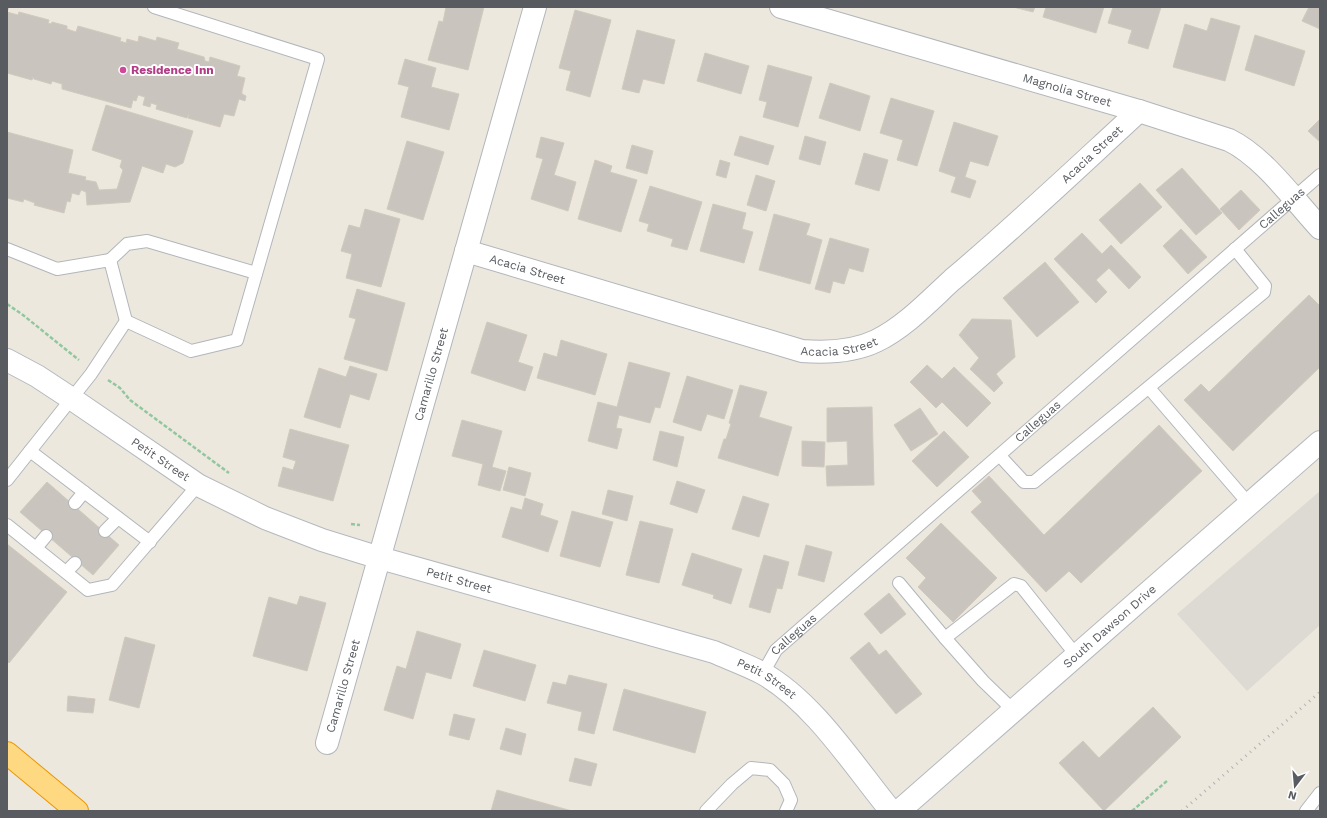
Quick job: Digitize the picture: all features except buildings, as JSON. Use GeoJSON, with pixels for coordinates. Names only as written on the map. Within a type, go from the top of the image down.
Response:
{"type":"FeatureCollection","features":[{"type":"Feature","properties":{"kind":"highway"},"geometry":{"type":"LineString","coordinates":[[7,753],[77,811]]}},
{"type":"Feature","properties":{"kind":"street","name":"Camarillo Street"},"geometry":{"type":"LineString","coordinates":[[328,743],[535,7]]}},
{"type":"Feature","properties":{"kind":"street","name":"Magnolia Street"},"geometry":{"type":"LineString","coordinates":[[781,7],[1139,111],[1230,140],[1242,146],[1255,156],[1320,228]]}},
{"type":"Feature","properties":{"kind":"street","name":"Acacia Street"},"geometry":{"type":"LineString","coordinates":[[466,251],[802,351],[828,353],[853,349],[877,341],[898,327],[968,267],[1139,111]]}},
{"type":"Feature","properties":{"kind":"street","name":"Petit Street"},"geometry":{"type":"LineString","coordinates":[[7,360],[37,376],[198,485],[265,518],[322,540],[380,558],[714,652],[763,673],[785,689],[814,715],[891,811]]}},
{"type":"Feature","properties":{"kind":"street","name":"South Dawson Drive"},"geometry":{"type":"LineString","coordinates":[[898,811],[1320,442]]}},
{"type":"Feature","properties":{"kind":"lane"},"geometry":{"type":"LineString","coordinates":[[126,320],[191,351],[237,340],[318,59],[154,7]]}},
{"type":"Feature","properties":{"kind":"lane","name":"Calleguas"},"geometry":{"type":"LineString","coordinates":[[763,673],[776,650],[1320,175]]}},
{"type":"Feature","properties":{"kind":"lane"},"geometry":{"type":"LineString","coordinates":[[7,249],[57,269],[110,260],[127,244],[147,241],[256,273]]}},
{"type":"Feature","properties":{"kind":"lane"},"geometry":{"type":"LineString","coordinates":[[1000,456],[1024,482],[1034,482],[1264,292],[1265,286],[1235,249]]}},
{"type":"Feature","properties":{"kind":"lane"},"geometry":{"type":"LineString","coordinates":[[7,480],[91,374],[126,320],[110,260]]}},
{"type":"Feature","properties":{"kind":"lane"},"geometry":{"type":"LineString","coordinates":[[1149,388],[1249,504]]}},
{"type":"Feature","properties":{"kind":"lane"},"geometry":{"type":"LineString","coordinates":[[30,451],[150,542]]}},
{"type":"Feature","properties":{"kind":"lane"},"geometry":{"type":"LineString","coordinates":[[7,525],[88,590],[112,585],[198,485]]}},
{"type":"Feature","properties":{"kind":"lane"},"geometry":{"type":"LineString","coordinates":[[75,503],[84,492]]}},
{"type":"Feature","properties":{"kind":"lane"},"geometry":{"type":"LineString","coordinates":[[105,531],[118,518]]}},
{"type":"Feature","properties":{"kind":"lane"},"geometry":{"type":"LineString","coordinates":[[36,548],[46,536]]}},
{"type":"Feature","properties":{"kind":"lane"},"geometry":{"type":"LineString","coordinates":[[66,572],[75,563]]}},
{"type":"Feature","properties":{"kind":"lane"},"geometry":{"type":"LineString","coordinates":[[899,583],[983,681],[1013,710]]}},
{"type":"Feature","properties":{"kind":"lane"},"geometry":{"type":"LineString","coordinates":[[945,638],[1014,584],[1018,584],[1022,586],[1076,655]]}},
{"type":"Feature","properties":{"kind":"lane"},"geometry":{"type":"LineString","coordinates":[[706,811],[732,784],[751,768],[770,770],[784,784],[791,800],[786,811]]}},
{"type":"Feature","properties":{"kind":"lane"},"geometry":{"type":"LineString","coordinates":[[1306,811],[1320,793]]}},
{"type":"Feature","properties":{"kind":"path"},"geometry":{"type":"LineString","coordinates":[[7,304],[24,315],[76,358]]}},
{"type":"Feature","properties":{"kind":"path"},"geometry":{"type":"LineString","coordinates":[[120,388],[130,400],[230,474]]}},
{"type":"Feature","properties":{"kind":"path"},"geometry":{"type":"LineString","coordinates":[[347,524],[360,525]]}},
{"type":"Feature","properties":{"kind":"path"},"geometry":{"type":"LineString","coordinates":[[1132,811],[1167,781]]}},
{"type":"Feature","properties":{"kind":"shaded area"},"geometry":{"type":"Polygon","coordinates":[[[1320,491],[1320,625],[1247,691],[1177,614],[1320,491]]]}},
{"type":"Feature","properties":{"kind":"railway"},"geometry":{"type":"LineString","coordinates":[[1182,811],[1320,692]]}},
{"type":"Feature","properties":{"kind":"place","name":"Residence Inn"},"geometry":{"type":"Point","coordinates":[123,70]}}]}
